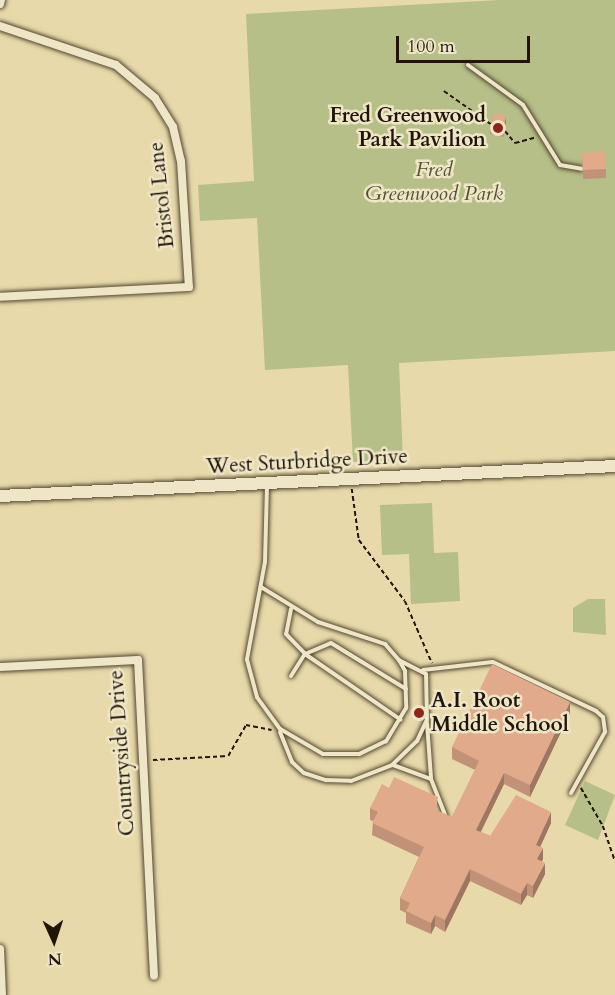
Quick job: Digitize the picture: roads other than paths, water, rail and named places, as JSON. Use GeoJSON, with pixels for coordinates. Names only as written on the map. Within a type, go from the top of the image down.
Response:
{"type":"FeatureCollection","features":[{"type":"Feature","properties":{"kind":"street","name":"Bristol Lane"},"geometry":{"type":"LineString","coordinates":[[0,26],[116,65],[155,98],[180,152],[189,287],[0,297]]}},
{"type":"Feature","properties":{"kind":"street","name":"West Sturbridge Drive"},"geometry":{"type":"LineString","coordinates":[[0,496],[615,466]]}},
{"type":"Feature","properties":{"kind":"street","name":"Countryside Drive"},"geometry":{"type":"LineString","coordinates":[[0,667],[138,660],[154,976]]}},
{"type":"Feature","properties":{"kind":"street"},"geometry":{"type":"LineString","coordinates":[[0,949],[1,994]]}},
{"type":"Feature","properties":{"kind":"lane"},"geometry":{"type":"LineString","coordinates":[[468,65],[523,105],[543,133],[560,165],[582,169]]}},
{"type":"Feature","properties":{"kind":"lane"},"geometry":{"type":"LineString","coordinates":[[267,483],[261,587],[247,659],[257,697],[280,731],[292,762],[304,773],[326,780],[351,781],[392,765],[417,741],[427,720]]}},
{"type":"Feature","properties":{"kind":"lane"},"geometry":{"type":"LineString","coordinates":[[261,587],[291,609],[385,644],[399,660],[423,670],[434,666],[493,663],[596,711],[603,717],[605,732],[571,793]]}},
{"type":"Feature","properties":{"kind":"lane"},"geometry":{"type":"LineString","coordinates":[[291,609],[286,634],[305,654],[401,720]]}},
{"type":"Feature","properties":{"kind":"lane"},"geometry":{"type":"LineString","coordinates":[[291,676],[305,654],[331,643],[406,689]]}},
{"type":"Feature","properties":{"kind":"lane"},"geometry":{"type":"LineString","coordinates":[[280,731],[303,746],[341,757],[369,752],[401,720],[406,689],[399,660]]}},
{"type":"Feature","properties":{"kind":"lane"},"geometry":{"type":"LineString","coordinates":[[423,670],[429,685],[427,720],[431,779],[448,823]]}},
{"type":"Feature","properties":{"kind":"lane"},"geometry":{"type":"LineString","coordinates":[[392,765],[431,779]]}},
{"type":"Feature","properties":{"kind":"place","name":"Fred Greenwood Park Pavilion"},"geometry":{"type":"Point","coordinates":[498,128]}},
{"type":"Feature","properties":{"kind":"place","name":"A.I. Root Middle School"},"geometry":{"type":"Point","coordinates":[419,713]}},
{"type":"Feature","properties":{"kind":"park label","name":"Fred Greenwood Park"},"geometry":{"type":"Point","coordinates":[434,182]}}]}
